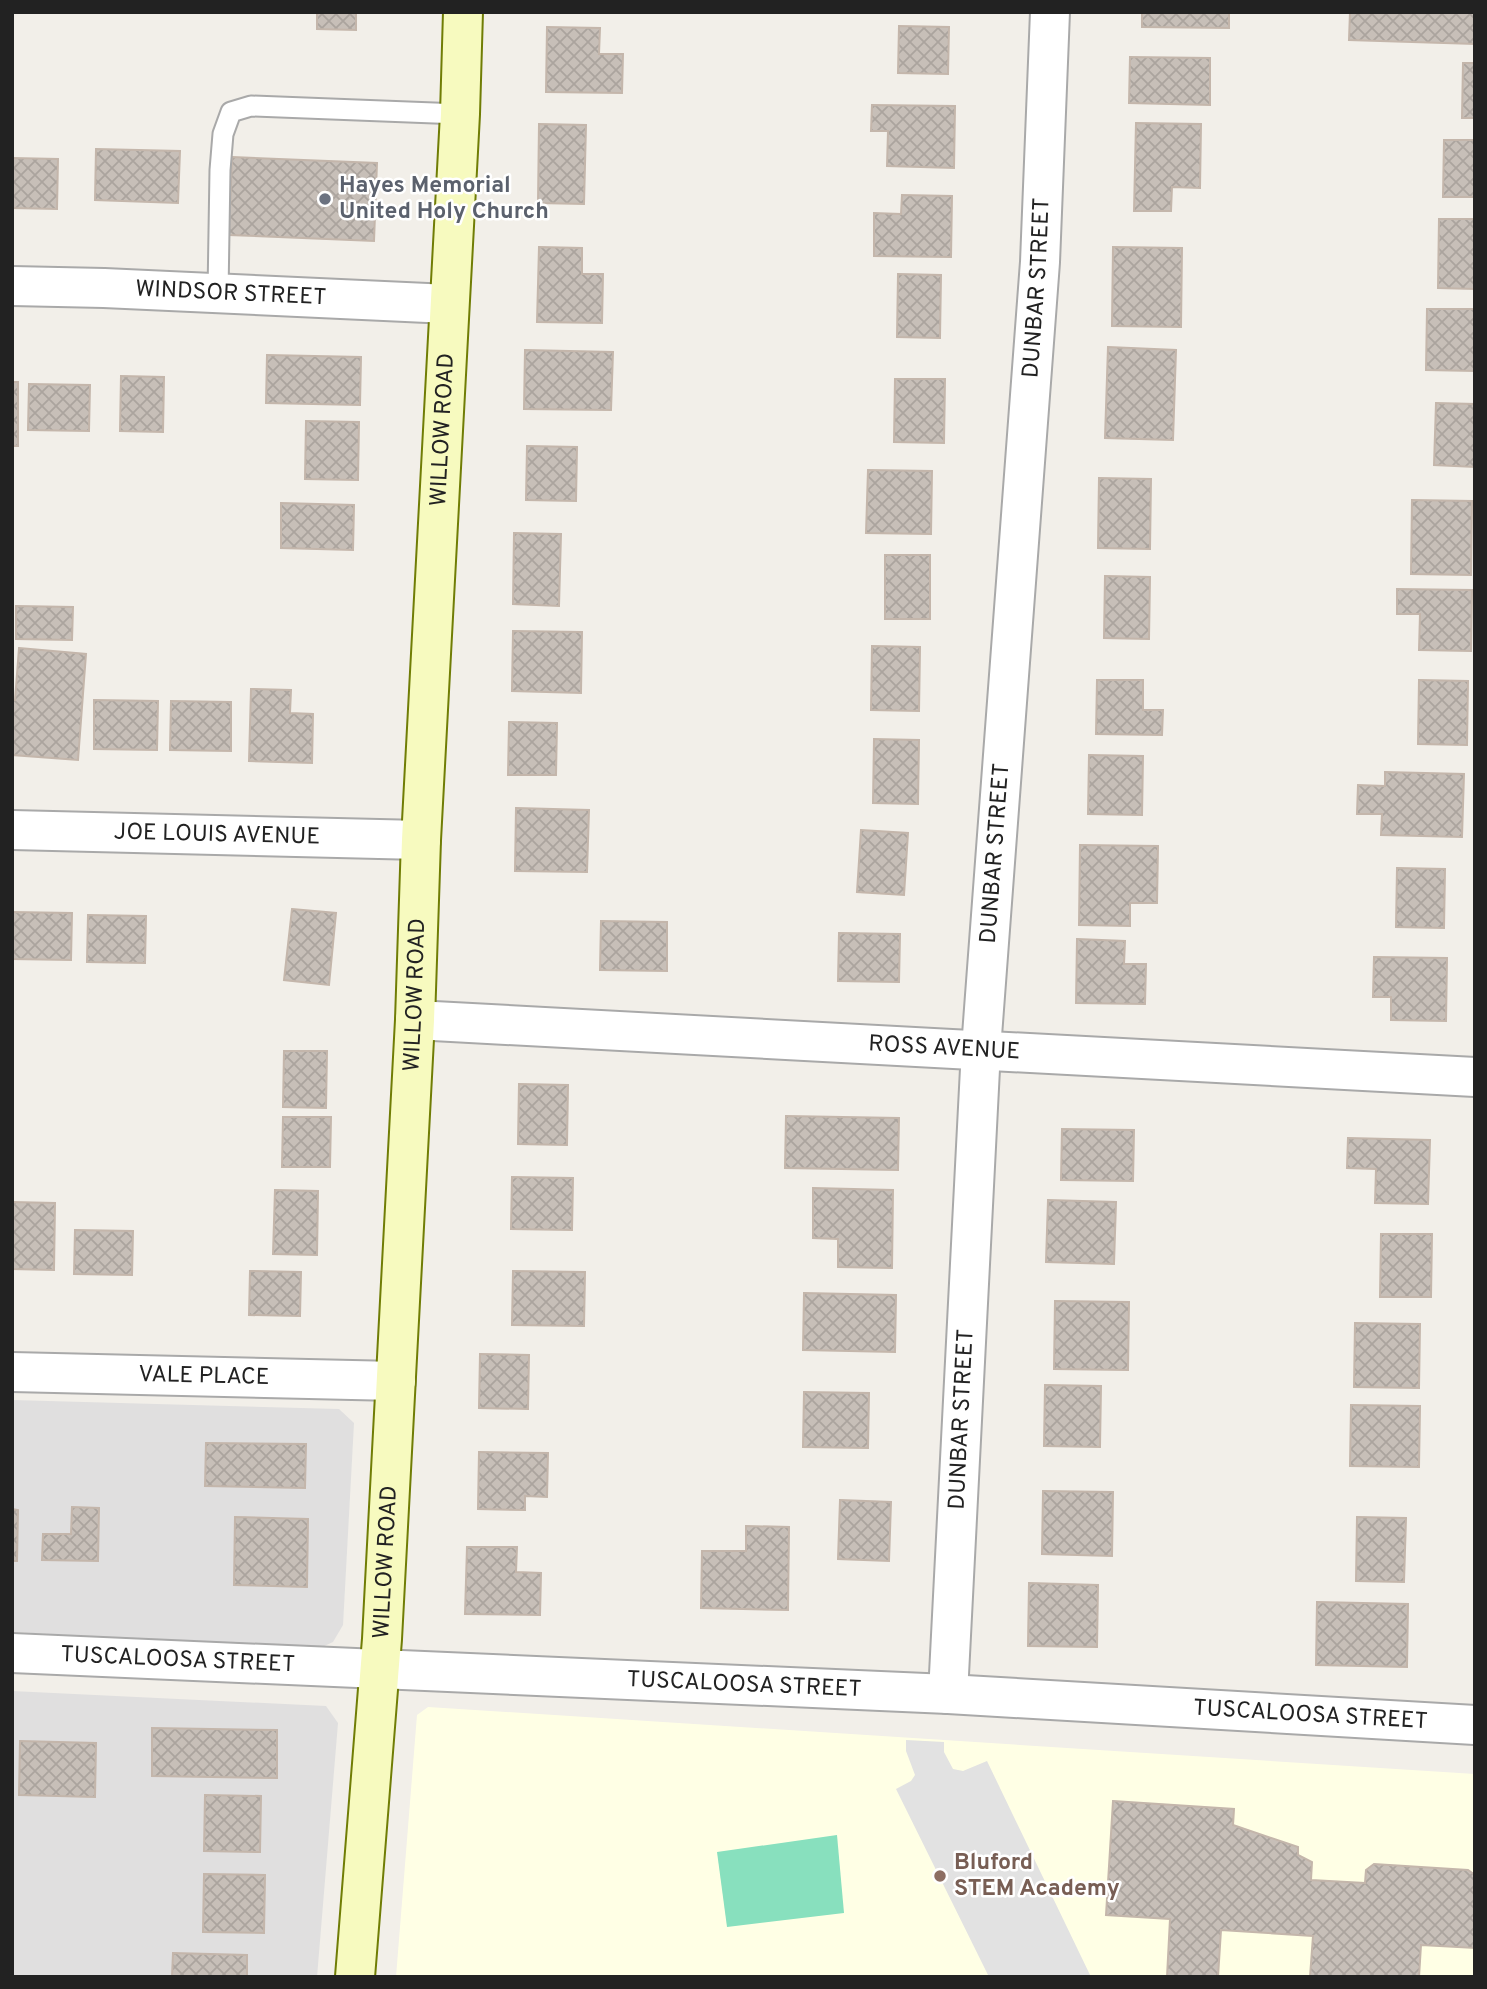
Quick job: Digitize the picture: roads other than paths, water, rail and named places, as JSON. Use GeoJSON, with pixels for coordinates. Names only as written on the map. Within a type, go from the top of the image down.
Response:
{"type":"FeatureCollection","features":[{"type":"Feature","properties":{"kind":"street","name":"WILLOW ROAD"},"geometry":{"type":"LineString","coordinates":[[355,1977],[380,1670],[396,1381],[463,12]]}},
{"type":"Feature","properties":{"kind":"street","name":"DUNBAR STREET"},"geometry":{"type":"LineString","coordinates":[[948,1695],[981,1049],[1040,262],[1050,12]]}},
{"type":"Feature","properties":{"kind":"street","name":"WINDSOR STREET"},"geometry":{"type":"LineString","coordinates":[[12,286],[449,304]]}},
{"type":"Feature","properties":{"kind":"street","name":"JOE LOUIS AVENUE"},"geometry":{"type":"LineString","coordinates":[[12,830],[421,840]]}},
{"type":"Feature","properties":{"kind":"street","name":"ROSS AVENUE"},"geometry":{"type":"LineString","coordinates":[[415,1020],[1475,1077]]}},
{"type":"Feature","properties":{"kind":"street","name":"VALE PLACE"},"geometry":{"type":"LineString","coordinates":[[12,1372],[396,1381]]}},
{"type":"Feature","properties":{"kind":"street","name":"TUSCALOOSA STREET"},"geometry":{"type":"LineString","coordinates":[[12,1653],[948,1695],[1475,1726]]}},
{"type":"Feature","properties":{"kind":"lane"},"geometry":{"type":"LineString","coordinates":[[218,293],[222,146],[223,134],[231,112],[251,106],[460,114]]}},
{"type":"Feature","properties":{"kind":"place","name":"Hayes Memorial United Holy Church"},"geometry":{"type":"Point","coordinates":[325,199]}},
{"type":"Feature","properties":{"kind":"place","name":"Bluford STEM Academy"},"geometry":{"type":"Point","coordinates":[940,1876]}}]}
